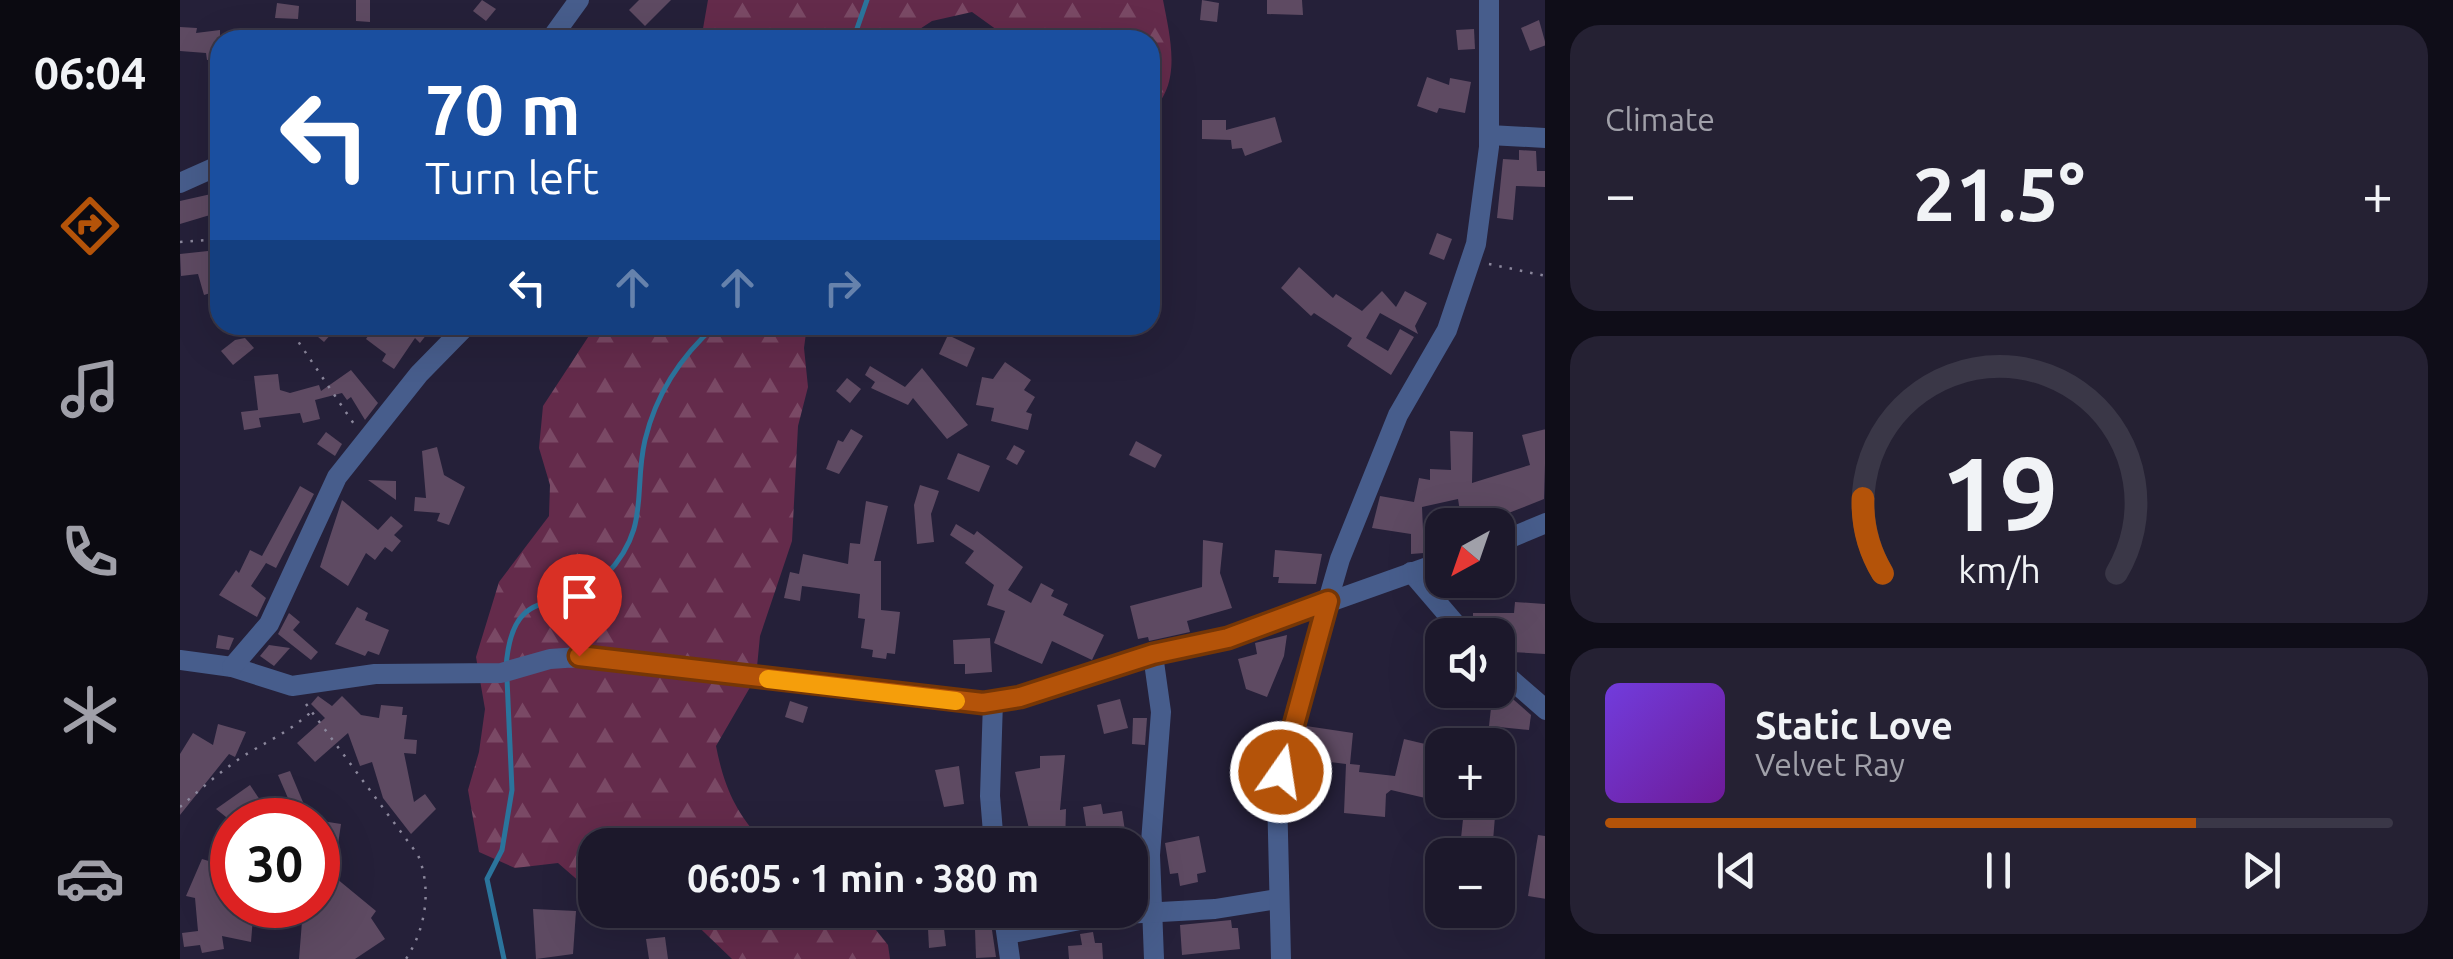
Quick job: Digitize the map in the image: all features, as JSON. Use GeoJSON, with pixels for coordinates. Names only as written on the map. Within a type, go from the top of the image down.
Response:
{"type":"FeatureCollection","features":[{"type":"Feature","properties":{"kind":"street"},"geometry":{"type":"LineString","coordinates":[[557,30],[579,0]]}},
{"type":"Feature","properties":{"kind":"street"},"geometry":{"type":"LineString","coordinates":[[1280,959],[1278,794],[1284,752],[1340,559],[1398,415],[1447,330],[1472,258],[1489,135],[1490,0]]}},
{"type":"Feature","properties":{"kind":"street"},"geometry":{"type":"LineString","coordinates":[[1489,135],[1545,138]]}},
{"type":"Feature","properties":{"kind":"street"},"geometry":{"type":"LineString","coordinates":[[180,183],[210,170]]}},
{"type":"Feature","properties":{"kind":"street"},"geometry":{"type":"LineString","coordinates":[[232,668],[269,624],[337,477],[419,374],[457,335]]}},
{"type":"Feature","properties":{"kind":"street"},"geometry":{"type":"LineString","coordinates":[[1515,535],[1545,523]]}},
{"type":"Feature","properties":{"kind":"street"},"geometry":{"type":"LineString","coordinates":[[180,660],[232,668],[292,686],[375,674],[509,672],[550,658],[579,656],[993,702],[1153,654],[1228,638],[1425,567]]}},
{"type":"Feature","properties":{"kind":"street"},"geometry":{"type":"LineString","coordinates":[[1411,572],[1450,618]]}},
{"type":"Feature","properties":{"kind":"street"},"geometry":{"type":"LineString","coordinates":[[1153,654],[1161,712],[1150,855],[1154,959]]}},
{"type":"Feature","properties":{"kind":"street"},"geometry":{"type":"LineString","coordinates":[[1515,683],[1545,709]]}},
{"type":"Feature","properties":{"kind":"street"},"geometry":{"type":"LineString","coordinates":[[993,702],[993,828]]}},
{"type":"Feature","properties":{"kind":"street"},"geometry":{"type":"LineString","coordinates":[[1006,934],[1106,915],[1277,899]]}},
{"type":"Feature","properties":{"kind":"street"},"geometry":{"type":"LineString","coordinates":[[1005,928],[1010,959]]}},
{"type":"Feature","properties":{"kind":"path"},"geometry":{"type":"LineString","coordinates":[[180,242],[210,240]]}},
{"type":"Feature","properties":{"kind":"path"},"geometry":{"type":"LineString","coordinates":[[1472,258],[1513,272],[1545,276]]}},
{"type":"Feature","properties":{"kind":"path"},"geometry":{"type":"LineString","coordinates":[[294,335],[366,442]]}},
{"type":"Feature","properties":{"kind":"path"},"geometry":{"type":"LineString","coordinates":[[292,686],[418,855],[427,876],[426,904],[406,959]]}},
{"type":"Feature","properties":{"kind":"path"},"geometry":{"type":"LineString","coordinates":[[180,808],[211,780],[284,736],[312,712]]}},
{"type":"Feature","properties":{"kind":"green space"},"geometry":{"type":"Polygon","coordinates":[[[708,0],[1163,0],[1172,60],[1167,88],[1160,101],[1160,30],[997,30],[972,12],[932,21],[918,30],[703,30],[708,0]]]}},
{"type":"Feature","properties":{"kind":"green space"},"geometry":{"type":"Polygon","coordinates":[[[589,335],[806,335],[808,387],[798,426],[792,541],[760,636],[756,677],[716,746],[733,799],[752,828],[578,828],[578,880],[558,863],[515,868],[479,852],[468,790],[485,709],[476,657],[499,582],[549,516],[550,485],[539,448],[543,406],[589,335]]]}},
{"type":"Feature","properties":{"kind":"green space"},"geometry":{"type":"Polygon","coordinates":[[[700,928],[874,928],[888,945],[890,959],[732,959],[700,928]]]}},
{"type":"Feature","properties":{"kind":"building"},"geometry":{"type":"Polygon","coordinates":[[[356,0],[370,0],[370,22],[356,21],[356,0]]]}},
{"type":"Feature","properties":{"kind":"building"},"geometry":{"type":"Polygon","coordinates":[[[482,0],[496,9],[486,21],[473,11],[482,0]]]}},
{"type":"Feature","properties":{"kind":"building"},"geometry":{"type":"Polygon","coordinates":[[[639,0],[671,0],[645,26],[629,10],[639,0]]]}},
{"type":"Feature","properties":{"kind":"building"},"geometry":{"type":"Polygon","coordinates":[[[1202,0],[1219,3],[1217,22],[1200,20],[1202,0]]]}},
{"type":"Feature","properties":{"kind":"building"},"geometry":{"type":"Polygon","coordinates":[[[1267,0],[1302,0],[1303,15],[1267,14],[1267,0]]]}},
{"type":"Feature","properties":{"kind":"building"},"geometry":{"type":"Polygon","coordinates":[[[277,3],[299,6],[298,19],[275,18],[277,3]]]}},
{"type":"Feature","properties":{"kind":"building"},"geometry":{"type":"Polygon","coordinates":[[[1539,20],[1545,45],[1530,51],[1521,28],[1539,20]]]}},
{"type":"Feature","properties":{"kind":"building"},"geometry":{"type":"Polygon","coordinates":[[[180,27],[197,28],[196,33],[210,31],[210,60],[206,53],[180,51],[180,27]]]}},
{"type":"Feature","properties":{"kind":"building"},"geometry":{"type":"Polygon","coordinates":[[[1474,29],[1475,49],[1458,50],[1456,30],[1474,29]]]}},
{"type":"Feature","properties":{"kind":"building"},"geometry":{"type":"Polygon","coordinates":[[[1427,77],[1449,85],[1450,78],[1471,82],[1465,113],[1439,108],[1437,113],[1417,106],[1427,77]]]}},
{"type":"Feature","properties":{"kind":"building"},"geometry":{"type":"Polygon","coordinates":[[[1275,117],[1282,142],[1245,156],[1242,148],[1232,149],[1231,140],[1202,139],[1202,120],[1226,120],[1226,130],[1275,117]]]}},
{"type":"Feature","properties":{"kind":"building"},"geometry":{"type":"Polygon","coordinates":[[[1519,150],[1536,151],[1537,171],[1545,171],[1545,187],[1516,186],[1513,220],[1497,218],[1503,159],[1519,160],[1519,150]]]}},
{"type":"Feature","properties":{"kind":"building"},"geometry":{"type":"Polygon","coordinates":[[[210,194],[210,215],[180,224],[180,201],[210,194]]]}},
{"type":"Feature","properties":{"kind":"building"},"geometry":{"type":"Polygon","coordinates":[[[1437,233],[1452,239],[1444,260],[1429,254],[1437,233]]]}},
{"type":"Feature","properties":{"kind":"building"},"geometry":{"type":"Polygon","coordinates":[[[210,251],[210,293],[204,295],[198,274],[181,276],[180,254],[210,251]]]}},
{"type":"Feature","properties":{"kind":"building"},"geometry":{"type":"Polygon","coordinates":[[[1299,267],[1333,298],[1336,294],[1362,311],[1382,291],[1396,307],[1405,291],[1427,303],[1415,326],[1418,334],[1380,313],[1366,338],[1388,351],[1400,329],[1414,337],[1391,375],[1347,346],[1352,338],[1314,313],[1311,316],[1281,288],[1299,267]]]}},
{"type":"Feature","properties":{"kind":"building"},"geometry":{"type":"Polygon","coordinates":[[[369,335],[426,335],[420,343],[415,338],[394,369],[382,361],[386,354],[366,339],[369,335]]]}},
{"type":"Feature","properties":{"kind":"building"},"geometry":{"type":"Polygon","coordinates":[[[948,335],[975,348],[967,367],[939,354],[948,335]]]}},
{"type":"Feature","properties":{"kind":"building"},"geometry":{"type":"Polygon","coordinates":[[[245,338],[254,348],[233,365],[221,351],[235,340],[245,338]]]}},
{"type":"Feature","properties":{"kind":"building"},"geometry":{"type":"Polygon","coordinates":[[[1005,362],[1031,380],[1024,390],[1035,397],[1026,412],[1032,414],[1028,430],[991,421],[994,408],[976,405],[982,377],[993,379],[1005,362]]]}},
{"type":"Feature","properties":{"kind":"building"},"geometry":{"type":"Polygon","coordinates":[[[870,366],[905,387],[922,368],[968,425],[947,439],[913,398],[908,405],[871,388],[875,382],[865,375],[870,366]]]}},
{"type":"Feature","properties":{"kind":"building"},"geometry":{"type":"Polygon","coordinates":[[[351,370],[378,403],[365,420],[351,397],[347,400],[342,393],[315,400],[320,419],[303,423],[300,413],[259,418],[261,427],[244,430],[241,412],[258,410],[254,376],[278,374],[280,390],[290,393],[319,385],[321,391],[351,370]]]}},
{"type":"Feature","properties":{"kind":"building"},"geometry":{"type":"Polygon","coordinates":[[[847,378],[861,389],[850,403],[836,391],[847,378]]]}},
{"type":"Feature","properties":{"kind":"building"},"geometry":{"type":"Polygon","coordinates":[[[851,429],[863,436],[839,474],[826,469],[838,440],[843,442],[851,429]]]}},
{"type":"Feature","properties":{"kind":"building"},"geometry":{"type":"Polygon","coordinates":[[[1545,429],[1544,499],[1515,510],[1459,508],[1458,499],[1422,507],[1424,553],[1411,554],[1411,534],[1372,528],[1380,496],[1414,502],[1419,478],[1430,480],[1430,469],[1451,470],[1450,431],[1473,432],[1472,483],[1530,465],[1522,435],[1545,429]]]}},
{"type":"Feature","properties":{"kind":"building"},"geometry":{"type":"Polygon","coordinates":[[[326,432],[342,444],[335,456],[317,444],[326,432]]]}},
{"type":"Feature","properties":{"kind":"building"},"geometry":{"type":"Polygon","coordinates":[[[1136,441],[1162,455],[1155,468],[1129,455],[1136,441]]]}},
{"type":"Feature","properties":{"kind":"building"},"geometry":{"type":"Polygon","coordinates":[[[1014,445],[1025,451],[1017,465],[1006,459],[1014,445]]]}},
{"type":"Feature","properties":{"kind":"building"},"geometry":{"type":"Polygon","coordinates":[[[437,447],[444,475],[465,487],[449,525],[437,521],[440,513],[414,511],[415,497],[426,498],[422,451],[437,447]]]}},
{"type":"Feature","properties":{"kind":"building"},"geometry":{"type":"Polygon","coordinates":[[[958,453],[990,466],[979,492],[947,479],[958,453]]]}},
{"type":"Feature","properties":{"kind":"building"},"geometry":{"type":"Polygon","coordinates":[[[368,480],[396,481],[396,500],[368,480]]]}},
{"type":"Feature","properties":{"kind":"building"},"geometry":{"type":"Polygon","coordinates":[[[920,485],[939,491],[931,514],[934,542],[917,544],[914,505],[920,485]]]}},
{"type":"Feature","properties":{"kind":"building"},"geometry":{"type":"Polygon","coordinates":[[[300,486],[314,494],[276,568],[266,563],[251,586],[266,598],[257,617],[219,595],[236,570],[239,573],[250,550],[262,556],[300,486]]]}},
{"type":"Feature","properties":{"kind":"building"},"geometry":{"type":"Polygon","coordinates":[[[342,500],[378,530],[391,516],[403,526],[394,535],[401,541],[392,552],[385,547],[375,560],[366,553],[348,586],[320,567],[342,500]]]}},
{"type":"Feature","properties":{"kind":"building"},"geometry":{"type":"Polygon","coordinates":[[[866,501],[888,506],[874,561],[881,561],[881,610],[900,612],[895,654],[887,653],[886,659],[872,657],[873,650],[861,648],[865,619],[858,618],[860,594],[802,586],[800,601],[784,598],[790,572],[799,574],[803,554],[848,564],[850,543],[860,544],[866,501]]]}},
{"type":"Feature","properties":{"kind":"building"},"geometry":{"type":"Polygon","coordinates":[[[956,524],[974,535],[977,531],[1023,567],[1008,590],[1031,603],[1041,583],[1054,590],[1051,596],[1068,604],[1063,615],[1104,635],[1092,660],[1052,641],[1042,664],[994,643],[1005,611],[987,605],[994,585],[965,563],[974,551],[950,535],[956,524]]]}},
{"type":"Feature","properties":{"kind":"building"},"geometry":{"type":"Polygon","coordinates":[[[1203,540],[1223,543],[1220,573],[1232,608],[1187,621],[1190,632],[1149,641],[1148,637],[1138,639],[1130,606],[1202,587],[1203,540]]]}},
{"type":"Feature","properties":{"kind":"building"},"geometry":{"type":"Polygon","coordinates":[[[1275,550],[1322,554],[1316,584],[1278,583],[1279,577],[1273,577],[1275,550]]]}},
{"type":"Feature","properties":{"kind":"building"},"geometry":{"type":"Polygon","coordinates":[[[1515,602],[1545,604],[1545,654],[1515,652],[1515,618],[1473,618],[1473,613],[1514,613],[1515,602]]]}},
{"type":"Feature","properties":{"kind":"building"},"geometry":{"type":"Polygon","coordinates":[[[357,607],[368,613],[365,620],[389,630],[379,655],[368,651],[365,656],[335,644],[357,607]]]}},
{"type":"Feature","properties":{"kind":"building"},"geometry":{"type":"Polygon","coordinates":[[[289,613],[300,622],[293,630],[318,652],[311,660],[278,634],[289,613]]]}},
{"type":"Feature","properties":{"kind":"building"},"geometry":{"type":"Polygon","coordinates":[[[218,635],[234,638],[229,650],[216,648],[218,635]]]}},
{"type":"Feature","properties":{"kind":"building"},"geometry":{"type":"Polygon","coordinates":[[[1287,635],[1284,656],[1267,697],[1246,689],[1238,659],[1257,654],[1255,643],[1287,635]]]}},
{"type":"Feature","properties":{"kind":"building"},"geometry":{"type":"Polygon","coordinates":[[[990,638],[992,672],[965,674],[965,664],[954,664],[953,640],[990,638]]]}},
{"type":"Feature","properties":{"kind":"building"},"geometry":{"type":"Polygon","coordinates":[[[269,645],[290,648],[274,666],[260,656],[269,645]]]}},
{"type":"Feature","properties":{"kind":"building"},"geometry":{"type":"Polygon","coordinates":[[[318,696],[332,706],[342,696],[361,715],[379,718],[381,705],[403,707],[402,715],[407,715],[404,739],[417,740],[416,754],[404,753],[414,802],[425,794],[436,809],[411,834],[383,798],[372,762],[360,766],[348,733],[315,762],[297,743],[325,718],[311,704],[318,696]]]}},
{"type":"Feature","properties":{"kind":"building"},"geometry":{"type":"Polygon","coordinates":[[[1120,699],[1128,728],[1104,734],[1097,705],[1120,699]]]}},
{"type":"Feature","properties":{"kind":"building"},"geometry":{"type":"Polygon","coordinates":[[[790,701],[808,707],[803,723],[785,717],[790,701]]]}},
{"type":"Feature","properties":{"kind":"building"},"geometry":{"type":"Polygon","coordinates":[[[1515,701],[1531,715],[1529,730],[1489,726],[1491,708],[1515,708],[1515,701]]]}},
{"type":"Feature","properties":{"kind":"building"},"geometry":{"type":"Polygon","coordinates":[[[1133,718],[1147,718],[1145,745],[1132,744],[1133,718]]]}},
{"type":"Feature","properties":{"kind":"building"},"geometry":{"type":"Polygon","coordinates":[[[218,724],[246,732],[235,757],[229,754],[180,815],[180,754],[193,733],[213,745],[218,724]]]}},
{"type":"Feature","properties":{"kind":"building"},"geometry":{"type":"Polygon","coordinates":[[[1306,726],[1353,733],[1350,764],[1360,765],[1359,772],[1395,776],[1404,739],[1425,744],[1425,798],[1391,790],[1386,794],[1385,817],[1344,813],[1346,764],[1298,758],[1306,726]]]}},
{"type":"Feature","properties":{"kind":"building"},"geometry":{"type":"Polygon","coordinates":[[[1065,755],[1060,810],[1066,809],[1065,828],[1029,828],[1015,772],[1040,768],[1040,756],[1065,755]]]}},
{"type":"Feature","properties":{"kind":"building"},"geometry":{"type":"Polygon","coordinates":[[[959,766],[964,804],[944,807],[935,770],[959,766]]]}},
{"type":"Feature","properties":{"kind":"building"},"geometry":{"type":"Polygon","coordinates":[[[290,771],[301,798],[288,798],[278,775],[290,771]]]}},
{"type":"Feature","properties":{"kind":"building"},"geometry":{"type":"Polygon","coordinates":[[[250,785],[259,798],[232,798],[250,785]]]}},
{"type":"Feature","properties":{"kind":"building"},"geometry":{"type":"Polygon","coordinates":[[[1101,804],[1103,814],[1122,811],[1125,828],[1086,828],[1083,807],[1101,804]]]}},
{"type":"Feature","properties":{"kind":"building"},"geometry":{"type":"Polygon","coordinates":[[[1463,818],[1495,818],[1493,838],[1461,838],[1463,818]]]}},
{"type":"Feature","properties":{"kind":"building"},"geometry":{"type":"Polygon","coordinates":[[[1538,835],[1545,836],[1545,899],[1528,896],[1538,835]]]}},
{"type":"Feature","properties":{"kind":"building"},"geometry":{"type":"Polygon","coordinates":[[[1199,836],[1206,872],[1197,874],[1198,882],[1180,886],[1178,873],[1170,874],[1165,843],[1199,836]]]}},
{"type":"Feature","properties":{"kind":"building"},"geometry":{"type":"Polygon","coordinates":[[[202,859],[210,861],[210,928],[252,928],[251,942],[222,936],[224,949],[202,953],[200,945],[184,947],[182,933],[198,931],[195,898],[186,896],[202,859]]]}},
{"type":"Feature","properties":{"kind":"building"},"geometry":{"type":"Polygon","coordinates":[[[340,881],[376,911],[371,918],[385,939],[355,959],[299,959],[301,928],[340,928],[340,881]]]}},
{"type":"Feature","properties":{"kind":"building"},"geometry":{"type":"Polygon","coordinates":[[[533,909],[576,911],[573,954],[536,959],[533,909]]]}},
{"type":"Feature","properties":{"kind":"building"},"geometry":{"type":"Polygon","coordinates":[[[1231,920],[1232,928],[1238,928],[1240,949],[1182,955],[1180,925],[1231,920]]]}},
{"type":"Feature","properties":{"kind":"building"},"geometry":{"type":"Polygon","coordinates":[[[928,929],[944,929],[946,946],[929,948],[928,929]]]}},
{"type":"Feature","properties":{"kind":"building"},"geometry":{"type":"Polygon","coordinates":[[[975,929],[992,930],[996,957],[976,958],[975,929]]]}},
{"type":"Feature","properties":{"kind":"building"},"geometry":{"type":"Polygon","coordinates":[[[1093,932],[1095,943],[1102,943],[1103,959],[1069,959],[1068,946],[1082,945],[1080,934],[1093,932]]]}},
{"type":"Feature","properties":{"kind":"building"},"geometry":{"type":"Polygon","coordinates":[[[665,937],[668,959],[649,959],[646,939],[665,937]]]}},
{"type":"Feature","properties":{"kind":"waterway"},"geometry":{"type":"LineString","coordinates":[[856,30],[867,0]]}},
{"type":"Feature","properties":{"kind":"waterway"},"geometry":{"type":"LineString","coordinates":[[506,668],[510,639],[518,621],[529,610],[590,588],[620,558],[635,525],[645,440],[656,407],[681,363],[706,335]]}},
{"type":"Feature","properties":{"kind":"waterway"},"geometry":{"type":"LineString","coordinates":[[504,959],[487,879],[502,850],[512,790],[507,679]]}},
{"type":"Feature","properties":{"kind":"slow traffic"},"geometry":{"type":"LineString","coordinates":[[768,679],[956,701]]}},
{"type":"Feature","properties":{"kind":"route"},"geometry":{"type":"LineString","coordinates":[[579,656],[983,703],[1020,697],[1153,654],[1228,638],[1328,601],[1281,772]]}}]}
